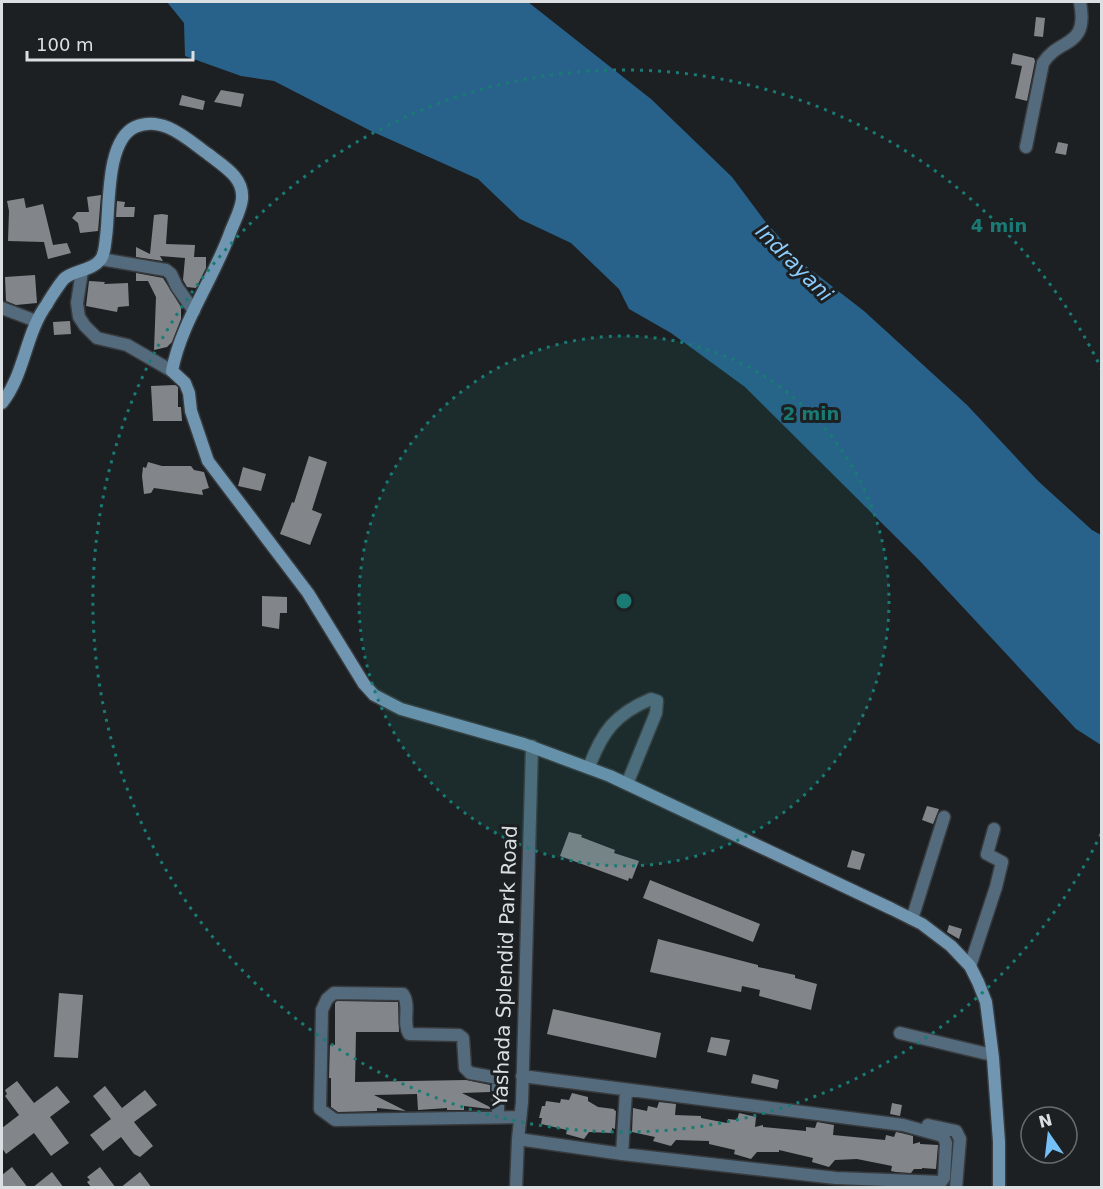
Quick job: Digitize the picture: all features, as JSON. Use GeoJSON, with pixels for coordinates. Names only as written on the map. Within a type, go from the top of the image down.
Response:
{"type":"FeatureCollection","features":[{"type":"Feature","properties":{"kind":"street"},"geometry":{"type":"LineString","coordinates":[[1026,147],[1043,63],[1046,58],[1070,42],[1077,34],[1081,23],[1080,2]]}},
{"type":"Feature","properties":{"kind":"street"},"geometry":{"type":"LineString","coordinates":[[2,403],[15,382],[36,321],[64,279],[93,266],[101,259],[107,231],[111,176],[116,152],[129,130],[141,125],[157,124],[174,129],[233,173],[240,186],[242,197],[222,256],[194,311],[174,358],[172,372]]}},
{"type":"Feature","properties":{"kind":"street"},"geometry":{"type":"LineString","coordinates":[[101,259],[166,270],[171,274],[194,311]]}},
{"type":"Feature","properties":{"kind":"street"},"geometry":{"type":"LineString","coordinates":[[82,271],[77,303],[79,317],[85,326],[97,338],[127,345],[172,372],[185,383],[208,461],[308,593],[364,684],[374,695],[400,709],[532,746],[589,767],[912,919],[951,946],[969,966],[986,1002],[999,1142],[999,1188]]}},
{"type":"Feature","properties":{"kind":"street"},"geometry":{"type":"LineString","coordinates":[[2,308],[36,321]]}},
{"type":"Feature","properties":{"kind":"street"},"geometry":{"type":"LineString","coordinates":[[589,767],[597,745],[617,718],[651,699],[657,701],[658,706],[627,784]]}},
{"type":"Feature","properties":{"kind":"street","name":"Yashada Splendid Park Road"},"geometry":{"type":"LineString","coordinates":[[516,1188],[522,1076],[532,746]]}},
{"type":"Feature","properties":{"kind":"street"},"geometry":{"type":"LineString","coordinates":[[912,919],[944,817]]}},
{"type":"Feature","properties":{"kind":"street"},"geometry":{"type":"LineString","coordinates":[[969,966],[996,887],[1002,862],[987,854],[994,829]]}},
{"type":"Feature","properties":{"kind":"street"},"geometry":{"type":"LineString","coordinates":[[498,1117],[498,1078],[470,1072],[465,1068],[464,1043],[463,1038],[459,1035],[409,1034],[406,1029],[406,999],[403,994],[334,993],[327,999],[322,1010],[320,1109],[335,1120],[520,1117]]}},
{"type":"Feature","properties":{"kind":"street"},"geometry":{"type":"LineString","coordinates":[[900,1033],[992,1055]]}},
{"type":"Feature","properties":{"kind":"street"},"geometry":{"type":"LineString","coordinates":[[518,1139],[622,1154],[836,1178],[941,1182],[944,1178],[946,1143],[943,1136],[903,1125],[522,1076]]}},
{"type":"Feature","properties":{"kind":"street"},"geometry":{"type":"LineString","coordinates":[[622,1154],[626,1091]]}},
{"type":"Feature","properties":{"kind":"street"},"geometry":{"type":"LineString","coordinates":[[903,1125],[912,1122],[956,1131],[960,1139],[957,1187],[950,1187]]}},
{"type":"Feature","properties":{"kind":"water","name":"Indrayani"},"geometry":{"type":"Polygon","coordinates":[[[167,2],[528,2],[651,99],[732,177],[764,220],[802,263],[864,311],[967,405],[1038,481],[1092,530],[1101,535],[1101,745],[1076,729],[919,560],[745,387],[671,333],[629,309],[619,289],[571,243],[520,219],[478,179],[371,131],[274,81],[241,76],[185,56],[184,23],[167,2]]]}},
{"type":"Feature","properties":{"kind":"building"},"geometry":{"type":"Polygon","coordinates":[[[1036,17],[1045,18],[1043,37],[1034,36],[1036,17]]]}},
{"type":"Feature","properties":{"kind":"building"},"geometry":{"type":"Polygon","coordinates":[[[1013,53],[1034,58],[1035,61],[1027,101],[1015,98],[1022,66],[1011,64],[1013,53]]]}},
{"type":"Feature","properties":{"kind":"building"},"geometry":{"type":"Polygon","coordinates":[[[221,90],[244,94],[241,107],[214,102],[221,90]]]}},
{"type":"Feature","properties":{"kind":"building"},"geometry":{"type":"Polygon","coordinates":[[[182,95],[205,101],[203,110],[179,105],[182,95]]]}},
{"type":"Feature","properties":{"kind":"building"},"geometry":{"type":"Polygon","coordinates":[[[1058,142],[1068,144],[1066,155],[1055,153],[1058,142]]]}},
{"type":"Feature","properties":{"kind":"building"},"geometry":{"type":"Polygon","coordinates":[[[101,195],[98,231],[80,233],[78,223],[72,218],[77,212],[89,212],[87,197],[101,195]]]}},
{"type":"Feature","properties":{"kind":"building"},"geometry":{"type":"Polygon","coordinates":[[[24,198],[26,208],[43,204],[53,245],[67,243],[71,253],[48,259],[44,242],[8,241],[7,201],[24,198]]]}},
{"type":"Feature","properties":{"kind":"building"},"geometry":{"type":"Polygon","coordinates":[[[117,201],[125,202],[124,207],[135,207],[134,217],[116,217],[117,201]]]}},
{"type":"Feature","properties":{"kind":"building"},"geometry":{"type":"Polygon","coordinates":[[[154,215],[168,215],[166,244],[195,245],[194,257],[206,257],[206,268],[196,288],[187,287],[183,280],[185,258],[160,256],[163,261],[136,257],[136,247],[150,254],[154,215]]]}},
{"type":"Feature","properties":{"kind":"building"},"geometry":{"type":"Polygon","coordinates":[[[136,273],[163,278],[181,307],[181,319],[172,342],[167,347],[154,350],[156,297],[148,281],[136,281],[136,273]]]}},
{"type":"Feature","properties":{"kind":"building"},"geometry":{"type":"Polygon","coordinates":[[[35,275],[37,303],[16,305],[6,301],[5,277],[35,275]]]}},
{"type":"Feature","properties":{"kind":"building"},"geometry":{"type":"Polygon","coordinates":[[[89,281],[105,282],[104,284],[128,283],[129,306],[118,307],[117,312],[86,306],[89,281]]]}},
{"type":"Feature","properties":{"kind":"building"},"geometry":{"type":"Polygon","coordinates":[[[70,321],[71,334],[54,335],[53,322],[70,321]]]}},
{"type":"Feature","properties":{"kind":"building"},"geometry":{"type":"Polygon","coordinates":[[[175,385],[178,387],[178,407],[181,407],[182,421],[153,421],[151,386],[175,385]]]}},
{"type":"Feature","properties":{"kind":"building"},"geometry":{"type":"Polygon","coordinates":[[[309,456],[327,462],[312,510],[322,514],[310,545],[280,534],[292,502],[294,503],[309,456]]]}},
{"type":"Feature","properties":{"kind":"building"},"geometry":{"type":"Polygon","coordinates":[[[148,462],[162,466],[191,466],[194,470],[204,472],[209,488],[202,490],[203,495],[154,488],[151,493],[144,494],[143,467],[146,468],[148,462]]]}},
{"type":"Feature","properties":{"kind":"building"},"geometry":{"type":"Polygon","coordinates":[[[243,467],[266,474],[261,491],[238,486],[243,467]]]}},
{"type":"Feature","properties":{"kind":"building"},"geometry":{"type":"Polygon","coordinates":[[[262,596],[287,597],[287,613],[280,613],[279,629],[262,626],[262,596]]]}},
{"type":"Feature","properties":{"kind":"building"},"geometry":{"type":"Polygon","coordinates":[[[927,806],[939,809],[933,824],[922,820],[927,806]]]}},
{"type":"Feature","properties":{"kind":"building"},"geometry":{"type":"Polygon","coordinates":[[[569,832],[582,835],[581,837],[615,850],[614,853],[639,861],[632,879],[629,878],[628,881],[560,856],[569,832]]]}},
{"type":"Feature","properties":{"kind":"building"},"geometry":{"type":"Polygon","coordinates":[[[852,850],[865,854],[860,870],[847,867],[852,850]]]}},
{"type":"Feature","properties":{"kind":"building"},"geometry":{"type":"Polygon","coordinates":[[[650,880],[760,924],[753,942],[643,898],[650,880]]]}},
{"type":"Feature","properties":{"kind":"building"},"geometry":{"type":"Polygon","coordinates":[[[949,925],[962,929],[959,939],[947,932],[949,925]]]}},
{"type":"Feature","properties":{"kind":"building"},"geometry":{"type":"Polygon","coordinates":[[[658,939],[795,975],[795,978],[817,984],[811,1010],[759,996],[760,990],[742,986],[741,992],[650,972],[658,939]]]}},
{"type":"Feature","properties":{"kind":"building"},"geometry":{"type":"Polygon","coordinates":[[[59,993],[83,995],[78,1058],[54,1057],[59,993]]]}},
{"type":"Feature","properties":{"kind":"building"},"geometry":{"type":"Polygon","coordinates":[[[337,1001],[398,1002],[399,1032],[356,1032],[355,1082],[466,1080],[490,1085],[490,1092],[462,1093],[490,1109],[464,1106],[464,1110],[447,1110],[447,1108],[418,1110],[417,1094],[374,1095],[406,1111],[377,1108],[377,1111],[338,1112],[331,1107],[331,1078],[329,1078],[330,1045],[335,1045],[335,1003],[337,1001]]]}},
{"type":"Feature","properties":{"kind":"building"},"geometry":{"type":"Polygon","coordinates":[[[553,1009],[661,1033],[656,1058],[547,1034],[553,1009]]]}},
{"type":"Feature","properties":{"kind":"building"},"geometry":{"type":"Polygon","coordinates":[[[711,1037],[730,1040],[726,1056],[707,1052],[711,1037]]]}},
{"type":"Feature","properties":{"kind":"building"},"geometry":{"type":"Polygon","coordinates":[[[753,1074],[779,1080],[777,1089],[751,1083],[753,1074]]]}},
{"type":"Feature","properties":{"kind":"building"},"geometry":{"type":"Polygon","coordinates":[[[17,1081],[34,1103],[57,1086],[70,1102],[50,1117],[69,1143],[51,1156],[34,1133],[6,1154],[2,1148],[2,1128],[19,1115],[5,1096],[7,1094],[5,1090],[17,1081]]]}},
{"type":"Feature","properties":{"kind":"building"},"geometry":{"type":"Polygon","coordinates":[[[105,1086],[122,1108],[145,1090],[157,1105],[134,1122],[153,1146],[140,1157],[134,1154],[121,1137],[103,1151],[90,1135],[111,1119],[93,1096],[105,1086]]]}},
{"type":"Feature","properties":{"kind":"building"},"geometry":{"type":"Polygon","coordinates":[[[572,1093],[588,1097],[588,1101],[598,1107],[616,1111],[615,1129],[612,1128],[612,1133],[589,1132],[584,1139],[566,1134],[567,1130],[541,1124],[542,1118],[539,1118],[546,1101],[560,1103],[561,1099],[569,1100],[572,1093]]]}},
{"type":"Feature","properties":{"kind":"building"},"geometry":{"type":"Polygon","coordinates":[[[659,1102],[676,1104],[675,1115],[701,1116],[701,1118],[727,1123],[728,1119],[737,1120],[739,1113],[756,1117],[755,1127],[763,1125],[763,1127],[806,1131],[806,1127],[815,1128],[817,1122],[834,1125],[833,1135],[885,1140],[886,1135],[894,1137],[896,1132],[901,1133],[913,1136],[913,1144],[920,1142],[920,1144],[938,1145],[936,1169],[914,1169],[911,1173],[896,1172],[891,1171],[892,1166],[857,1159],[835,1160],[829,1167],[812,1162],[813,1158],[779,1150],[779,1152],[757,1152],[751,1159],[734,1154],[735,1150],[709,1144],[709,1141],[676,1140],[671,1146],[653,1141],[655,1137],[632,1132],[633,1108],[647,1111],[648,1106],[657,1108],[659,1102]]]}},
{"type":"Feature","properties":{"kind":"building"},"geometry":{"type":"Polygon","coordinates":[[[892,1103],[902,1105],[900,1116],[890,1114],[892,1103]]]}},
{"type":"Feature","properties":{"kind":"building"},"geometry":{"type":"Polygon","coordinates":[[[12,1167],[28,1188],[4,1188],[2,1175],[12,1167]]]}},
{"type":"Feature","properties":{"kind":"building"},"geometry":{"type":"Polygon","coordinates":[[[100,1167],[116,1188],[92,1188],[87,1182],[90,1180],[87,1177],[100,1167]]]}},
{"type":"Feature","properties":{"kind":"building"},"geometry":{"type":"Polygon","coordinates":[[[52,1172],[64,1188],[32,1188],[52,1172]]]}},
{"type":"Feature","properties":{"kind":"building"},"geometry":{"type":"Polygon","coordinates":[[[140,1172],[152,1188],[120,1188],[140,1172]]]}}]}
